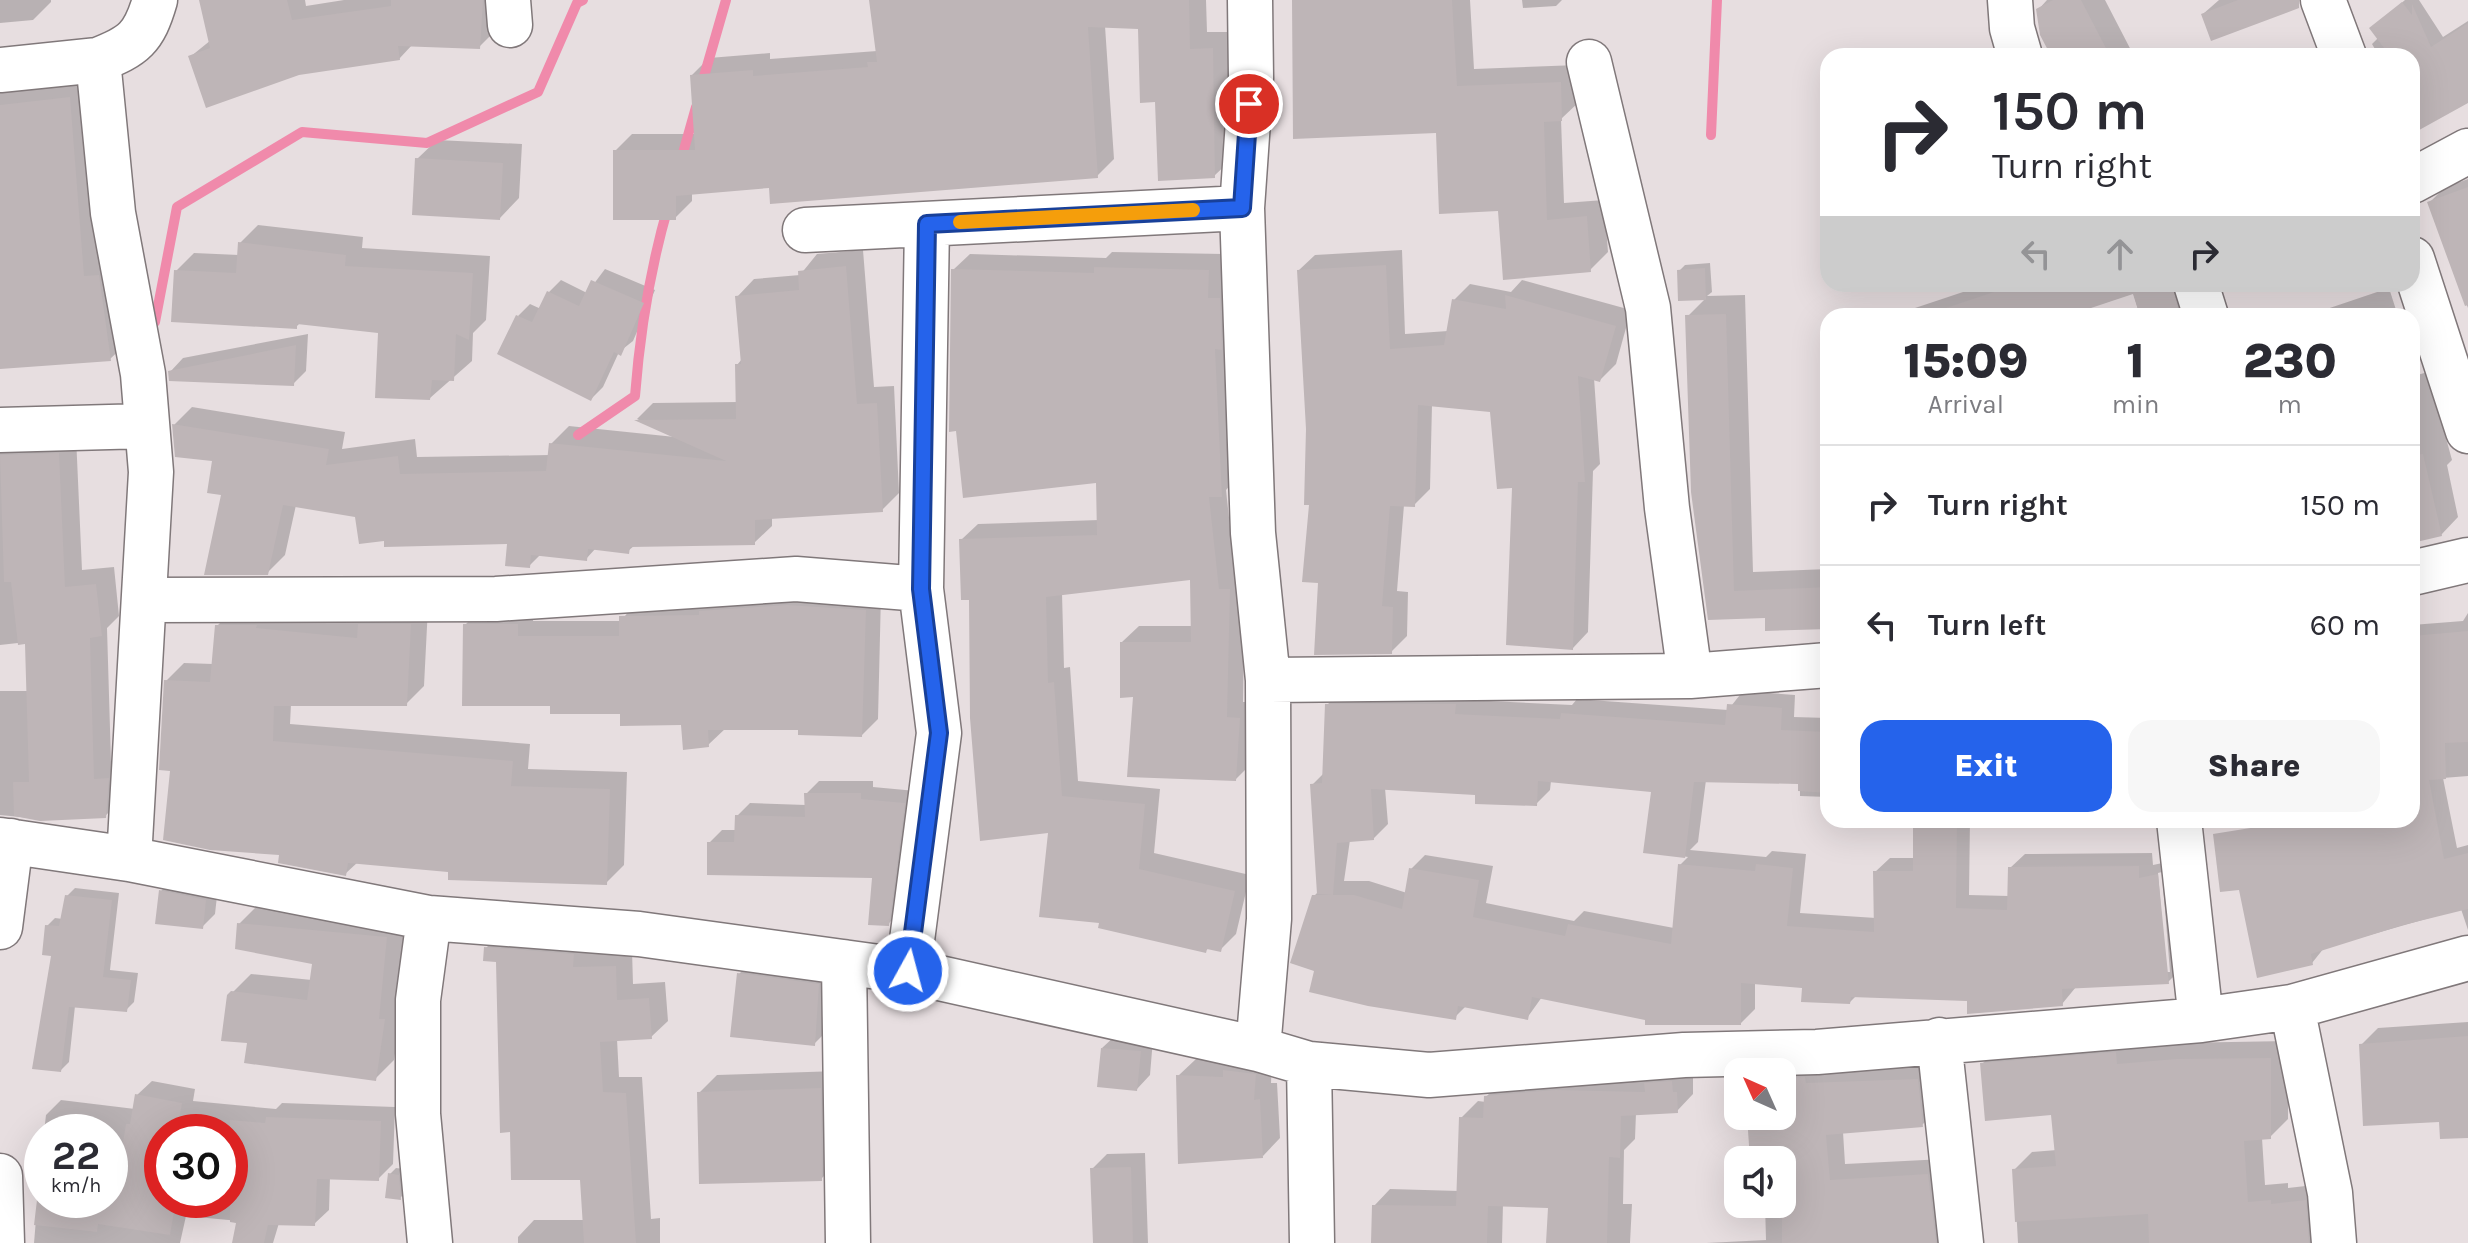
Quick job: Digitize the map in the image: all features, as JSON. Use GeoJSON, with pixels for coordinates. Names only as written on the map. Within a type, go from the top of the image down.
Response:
{"type":"FeatureCollection","features":[{"type":"Feature","properties":{"kind":"street"},"geometry":{"type":"LineString","coordinates":[[0,70],[98,60],[128,49],[145,30],[155,0]]}},
{"type":"Feature","properties":{"kind":"street"},"geometry":{"type":"LineString","coordinates":[[1250,0],[1251,78],[1242,208],[1253,533],[1268,680],[1269,919],[1258,1049]]}},
{"type":"Feature","properties":{"kind":"street"},"geometry":{"type":"LineString","coordinates":[[2010,0],[2012,28],[2018,48]]}},
{"type":"Feature","properties":{"kind":"street"},"geometry":{"type":"LineString","coordinates":[[2323,0],[2341,48]]}},
{"type":"Feature","properties":{"kind":"street"},"geometry":{"type":"LineString","coordinates":[[98,60],[113,213],[143,374],[151,472],[129,859]]}},
{"type":"Feature","properties":{"kind":"street"},"geometry":{"type":"LineString","coordinates":[[1589,62],[1648,308],[1667,508],[1690,676]]}},
{"type":"Feature","properties":{"kind":"street"},"geometry":{"type":"LineString","coordinates":[[2420,177],[2468,151]]}},
{"type":"Feature","properties":{"kind":"street"},"geometry":{"type":"LineString","coordinates":[[805,230],[1242,208]]}},
{"type":"Feature","properties":{"kind":"street"},"geometry":{"type":"LineString","coordinates":[[908,971],[939,733],[921,589],[927,224]]}},
{"type":"Feature","properties":{"kind":"street"},"geometry":{"type":"LineString","coordinates":[[2420,284],[2468,431]]}},
{"type":"Feature","properties":{"kind":"street"},"geometry":{"type":"LineString","coordinates":[[0,430],[146,426]]}},
{"type":"Feature","properties":{"kind":"street"},"geometry":{"type":"LineString","coordinates":[[2420,571],[2468,560]]}},
{"type":"Feature","properties":{"kind":"street"},"geometry":{"type":"LineString","coordinates":[[145,600],[496,599],[796,579],[921,589]]}},
{"type":"Feature","properties":{"kind":"street"},"geometry":{"type":"LineString","coordinates":[[1268,680],[1690,676],[1820,666]]}},
{"type":"Feature","properties":{"kind":"street"},"geometry":{"type":"LineString","coordinates":[[2180,828],[2201,1020]]}},
{"type":"Feature","properties":{"kind":"street"},"geometry":{"type":"LineString","coordinates":[[0,927],[5,841],[129,859],[429,918],[639,934],[908,971],[1258,1049],[1309,1064],[1429,1075],[1684,1055],[1817,1052],[2201,1020],[2292,1007],[2468,958]]}},
{"type":"Feature","properties":{"kind":"street"},"geometry":{"type":"LineString","coordinates":[[429,918],[418,1000],[418,1114],[430,1243]]}},
{"type":"Feature","properties":{"kind":"street"},"geometry":{"type":"LineString","coordinates":[[844,962],[848,1243]]}},
{"type":"Feature","properties":{"kind":"street"},"geometry":{"type":"LineString","coordinates":[[2292,1007],[2330,1193],[2334,1243]]}},
{"type":"Feature","properties":{"kind":"street"},"geometry":{"type":"LineString","coordinates":[[1939,1040],[1961,1243]]}},
{"type":"Feature","properties":{"kind":"street"},"geometry":{"type":"LineString","coordinates":[[1309,1064],[1312,1243]]}},
{"type":"Feature","properties":{"kind":"street"},"geometry":{"type":"LineString","coordinates":[[0,1176],[2,1243]]}},
{"type":"Feature","properties":{"kind":"building"},"geometry":{"type":"Polygon","coordinates":[[[199,0],[287,0],[292,20],[391,6],[391,0],[483,0],[480,49],[398,46],[400,60],[299,75],[206,108],[188,56],[210,48],[199,0]]]}},
{"type":"Feature","properties":{"kind":"building"},"geometry":{"type":"Polygon","coordinates":[[[869,0],[1189,0],[1190,49],[1213,48],[1215,178],[1158,181],[1155,102],[1140,103],[1138,29],[1088,27],[1098,178],[770,204],[769,188],[676,196],[676,220],[613,220],[613,150],[695,150],[690,75],[753,70],[753,76],[868,67],[867,62],[877,62],[869,0]]]}},
{"type":"Feature","properties":{"kind":"building"},"geometry":{"type":"Polygon","coordinates":[[[1292,0],[1452,0],[1457,86],[1561,82],[1562,121],[1544,122],[1547,220],[1587,216],[1591,272],[1503,280],[1498,211],[1439,214],[1436,133],[1293,139],[1292,0]]]}},
{"type":"Feature","properties":{"kind":"building"},"geometry":{"type":"Polygon","coordinates":[[[2053,0],[2081,0],[2106,48],[2047,48],[2040,35],[2036,9],[2053,0]]]}},
{"type":"Feature","properties":{"kind":"building"},"geometry":{"type":"Polygon","coordinates":[[[2238,0],[2299,0],[2299,8],[2211,41],[2201,14],[2238,0]]]}},
{"type":"Feature","properties":{"kind":"building"},"geometry":{"type":"Polygon","coordinates":[[[2402,2],[2412,15],[2412,4],[2431,47],[2468,23],[2468,103],[2420,130],[2420,48],[2384,48],[2369,28],[2402,2]]]}},
{"type":"Feature","properties":{"kind":"building"},"geometry":{"type":"Polygon","coordinates":[[[70,97],[84,276],[99,275],[111,361],[0,369],[0,105],[70,97]]]}},
{"type":"Feature","properties":{"kind":"building"},"geometry":{"type":"Polygon","coordinates":[[[415,158],[503,163],[500,220],[412,215],[415,158]]]}},
{"type":"Feature","properties":{"kind":"building"},"geometry":{"type":"Polygon","coordinates":[[[2468,187],[2468,305],[2465,306],[2427,202],[2468,187]]]}},
{"type":"Feature","properties":{"kind":"building"},"geometry":{"type":"Polygon","coordinates":[[[238,242],[346,255],[345,266],[473,273],[469,340],[456,334],[454,381],[432,380],[430,400],[375,398],[378,333],[297,324],[297,329],[171,322],[174,270],[236,273],[238,242]]]}},
{"type":"Feature","properties":{"kind":"building"},"geometry":{"type":"Polygon","coordinates":[[[1386,265],[1390,349],[1444,345],[1452,299],[1506,309],[1505,295],[1616,326],[1600,382],[1578,376],[1585,482],[1578,482],[1573,650],[1506,645],[1512,488],[1497,489],[1490,412],[1418,405],[1415,507],[1390,506],[1382,606],[1393,607],[1392,654],[1314,655],[1318,583],[1302,582],[1309,505],[1304,505],[1306,429],[1297,270],[1386,265]]]}},
{"type":"Feature","properties":{"kind":"building"},"geometry":{"type":"Polygon","coordinates":[[[846,266],[857,404],[877,403],[883,512],[755,520],[755,545],[630,547],[629,554],[588,549],[587,561],[531,555],[530,568],[505,566],[507,544],[384,547],[384,541],[359,544],[355,517],[283,505],[268,575],[204,575],[221,495],[207,493],[212,461],[175,457],[172,424],[329,449],[326,465],[398,456],[400,474],[546,471],[549,443],[726,461],[634,420],[736,419],[735,364],[741,364],[735,296],[799,290],[798,271],[846,266]]]}},
{"type":"Feature","properties":{"kind":"building"},"geometry":{"type":"Polygon","coordinates":[[[1094,267],[1209,270],[1208,298],[1220,298],[1222,350],[1215,349],[1222,497],[1209,497],[1219,589],[1230,589],[1227,717],[1240,718],[1236,781],[1127,777],[1133,697],[1120,698],[1120,642],[1191,642],[1190,580],[1046,597],[1048,683],[1054,682],[1062,796],[1145,804],[1139,869],[1235,891],[1221,952],[1207,949],[1206,953],[1098,928],[1099,923],[1039,917],[1048,833],[980,841],[970,718],[969,600],[961,600],[959,539],[1097,535],[1096,483],[963,498],[956,431],[949,432],[951,269],[1094,273],[1094,267]]]}},
{"type":"Feature","properties":{"kind":"building"},"geometry":{"type":"Polygon","coordinates":[[[1705,268],[1706,300],[1678,301],[1677,270],[1705,268]]]}},
{"type":"Feature","properties":{"kind":"building"},"geometry":{"type":"Polygon","coordinates":[[[591,280],[644,303],[621,356],[614,352],[591,401],[497,354],[516,315],[532,322],[547,291],[579,306],[591,280]]]}},
{"type":"Feature","properties":{"kind":"building"},"geometry":{"type":"Polygon","coordinates":[[[1994,292],[2174,292],[2178,308],[2137,308],[2133,294],[2091,308],[1946,308],[1994,292]]]}},
{"type":"Feature","properties":{"kind":"building"},"geometry":{"type":"Polygon","coordinates":[[[1726,314],[1734,591],[1820,587],[1820,629],[1765,631],[1765,618],[1708,620],[1691,492],[1685,315],[1726,314]]]}},
{"type":"Feature","properties":{"kind":"building"},"geometry":{"type":"Polygon","coordinates":[[[296,345],[294,386],[169,381],[168,371],[296,345]]]}},
{"type":"Feature","properties":{"kind":"building"},"geometry":{"type":"Polygon","coordinates":[[[59,453],[65,587],[96,584],[102,636],[90,638],[94,779],[109,778],[106,818],[40,821],[14,816],[13,782],[29,782],[25,644],[18,645],[11,582],[4,582],[0,455],[59,453]]]}},
{"type":"Feature","properties":{"kind":"building"},"geometry":{"type":"Polygon","coordinates":[[[2420,454],[2423,454],[2442,536],[2420,541],[2420,454]]]}},
{"type":"Feature","properties":{"kind":"building"},"geometry":{"type":"Polygon","coordinates":[[[787,605],[866,610],[862,737],[798,735],[798,730],[708,730],[709,747],[683,750],[681,725],[620,726],[620,714],[550,714],[550,706],[462,706],[463,624],[518,624],[518,636],[619,636],[619,616],[699,615],[699,611],[787,605]]]}},
{"type":"Feature","properties":{"kind":"building"},"geometry":{"type":"Polygon","coordinates":[[[358,624],[411,624],[407,706],[274,706],[273,741],[513,761],[511,786],[610,789],[607,885],[448,880],[448,872],[348,863],[346,876],[278,863],[279,855],[210,850],[163,840],[170,771],[159,770],[164,680],[210,682],[215,625],[257,625],[256,628],[357,638],[358,624]]]}},
{"type":"Feature","properties":{"kind":"building"},"geometry":{"type":"Polygon","coordinates":[[[2468,631],[2468,742],[2445,743],[2446,779],[2429,780],[2444,859],[2468,853],[2468,909],[2403,925],[2311,954],[2313,965],[2257,978],[2239,890],[2220,892],[2213,834],[2250,828],[2420,828],[2420,635],[2468,631]]]}},
{"type":"Feature","properties":{"kind":"building"},"geometry":{"type":"Polygon","coordinates":[[[1325,704],[1456,704],[1455,714],[1560,719],[1561,713],[1725,725],[1727,704],[1782,708],[1781,730],[1820,732],[1820,792],[1798,791],[1798,784],[1694,782],[1685,858],[1643,853],[1651,792],[1538,781],[1537,806],[1475,804],[1475,795],[1371,789],[1374,840],[1337,843],[1333,895],[1317,894],[1310,784],[1322,783],[1325,704]]]}},
{"type":"Feature","properties":{"kind":"building"},"geometry":{"type":"Polygon","coordinates":[[[804,793],[861,793],[861,799],[905,803],[889,926],[868,925],[872,878],[707,875],[707,842],[734,842],[735,815],[805,817],[804,793]]]}},
{"type":"Feature","properties":{"kind":"building"},"geometry":{"type":"Polygon","coordinates":[[[1913,828],[1957,828],[1956,908],[2007,910],[2008,867],[2139,866],[2139,878],[2158,874],[2169,984],[2062,989],[2063,1006],[1967,1014],[1967,1001],[1851,997],[1850,1004],[1801,1002],[1802,988],[1741,983],[1741,1025],[1645,1025],[1645,1020],[1532,997],[1528,1020],[1458,1006],[1456,1020],[1368,1006],[1309,992],[1314,971],[1290,963],[1312,895],[1354,895],[1402,909],[1409,868],[1479,880],[1473,917],[1565,936],[1568,924],[1671,944],[1678,864],[1755,871],[1756,864],[1793,868],[1787,926],[1874,932],[1873,871],[1913,871],[1913,828]]]}},
{"type":"Feature","properties":{"kind":"building"},"geometry":{"type":"Polygon","coordinates":[[[159,890],[206,900],[203,929],[155,924],[159,890]]]}},
{"type":"Feature","properties":{"kind":"building"},"geometry":{"type":"Polygon","coordinates":[[[65,895],[112,900],[103,977],[131,980],[127,1012],[69,1007],[61,1072],[32,1069],[51,956],[42,955],[45,925],[59,926],[65,895]]]}},
{"type":"Feature","properties":{"kind":"building"},"geometry":{"type":"Polygon","coordinates":[[[237,923],[387,937],[379,1019],[385,1019],[376,1081],[244,1063],[247,1043],[221,1041],[227,995],[231,991],[307,1000],[312,964],[235,949],[237,923]]]}},
{"type":"Feature","properties":{"kind":"building"},"geometry":{"type":"Polygon","coordinates":[[[484,947],[574,954],[573,967],[616,966],[617,1000],[649,998],[652,1039],[600,1042],[603,1092],[626,1093],[636,1243],[584,1243],[580,1180],[511,1180],[510,1132],[500,1133],[496,962],[483,961],[484,947]]]}},
{"type":"Feature","properties":{"kind":"building"},"geometry":{"type":"Polygon","coordinates":[[[737,973],[819,984],[815,1046],[730,1037],[737,973]]]}},
{"type":"Feature","properties":{"kind":"building"},"geometry":{"type":"Polygon","coordinates":[[[2468,1036],[2468,1138],[2440,1139],[2439,1122],[2363,1126],[2359,1044],[2468,1036]]]}},
{"type":"Feature","properties":{"kind":"building"},"geometry":{"type":"Polygon","coordinates":[[[1101,1048],[1141,1051],[1137,1091],[1097,1087],[1101,1048]]]}},
{"type":"Feature","properties":{"kind":"building"},"geometry":{"type":"Polygon","coordinates":[[[2116,1052],[2117,1064],[2176,1059],[2271,1058],[2271,1139],[2244,1141],[2248,1202],[2271,1200],[2271,1204],[2306,1200],[2309,1243],[2149,1243],[2148,1214],[2015,1222],[2012,1169],[2056,1166],[2051,1115],[1985,1121],[1980,1063],[2116,1052]]]}},
{"type":"Feature","properties":{"kind":"building"},"geometry":{"type":"Polygon","coordinates":[[[1223,1070],[1256,1074],[1254,1100],[1260,1099],[1263,1158],[1178,1164],[1176,1075],[1223,1077],[1223,1070]]]}},
{"type":"Feature","properties":{"kind":"building"},"geometry":{"type":"Polygon","coordinates":[[[1796,1077],[1805,1077],[1806,1083],[1918,1079],[1923,1127],[1826,1135],[1830,1180],[1928,1174],[1936,1243],[1782,1243],[1782,1218],[1796,1218],[1796,1146],[1749,1146],[1748,1130],[1796,1130],[1796,1077]]]}},
{"type":"Feature","properties":{"kind":"building"},"geometry":{"type":"Polygon","coordinates":[[[1672,1081],[1673,1092],[1677,1092],[1678,1113],[1621,1116],[1620,1158],[1609,1157],[1607,1243],[1546,1243],[1548,1208],[1488,1206],[1487,1243],[1371,1243],[1372,1205],[1456,1206],[1459,1117],[1483,1118],[1484,1096],[1555,1090],[1645,1092],[1644,1083],[1672,1081]]]}},
{"type":"Feature","properties":{"kind":"building"},"geometry":{"type":"Polygon","coordinates":[[[821,1088],[822,1181],[699,1184],[697,1092],[821,1088]]]}},
{"type":"Feature","properties":{"kind":"building"},"geometry":{"type":"Polygon","coordinates":[[[135,1094],[182,1103],[180,1114],[144,1114],[144,1218],[173,1218],[170,1235],[98,1224],[97,1232],[34,1225],[35,1218],[128,1218],[130,1124],[135,1094]]]}},
{"type":"Feature","properties":{"kind":"building"},"geometry":{"type":"Polygon","coordinates":[[[266,1117],[381,1121],[379,1181],[317,1179],[315,1226],[268,1225],[264,1243],[232,1243],[236,1223],[230,1222],[230,1218],[248,1218],[248,1122],[265,1123],[266,1117]]]}},
{"type":"Feature","properties":{"kind":"building"},"geometry":{"type":"Polygon","coordinates":[[[1131,1167],[1133,1243],[1093,1243],[1090,1168],[1131,1167]]]}},
{"type":"Feature","properties":{"kind":"building"},"geometry":{"type":"Polygon","coordinates":[[[388,1173],[399,1175],[401,1200],[385,1198],[388,1173]]]}},
{"type":"Feature","properties":{"kind":"waterway"},"geometry":{"type":"LineString","coordinates":[[155,322],[177,207],[302,132],[427,143],[538,92],[577,3],[583,0]]}},
{"type":"Feature","properties":{"kind":"waterway"},"geometry":{"type":"LineString","coordinates":[[701,87],[726,0]]}},
{"type":"Feature","properties":{"kind":"waterway"},"geometry":{"type":"LineString","coordinates":[[1711,135],[1717,0]]}},
{"type":"Feature","properties":{"kind":"waterway"},"geometry":{"type":"LineString","coordinates":[[681,160],[696,107]]}},
{"type":"Feature","properties":{"kind":"waterway"},"geometry":{"type":"LineString","coordinates":[[578,435],[635,396],[647,300],[668,207]]}},
{"type":"Feature","properties":{"kind":"slow traffic"},"geometry":{"type":"LineString","coordinates":[[960,222],[1193,210]]}},
{"type":"Feature","properties":{"kind":"route"},"geometry":{"type":"LineString","coordinates":[[908,971],[939,733],[921,589],[927,224],[1242,208],[1249,104]]}}]}
